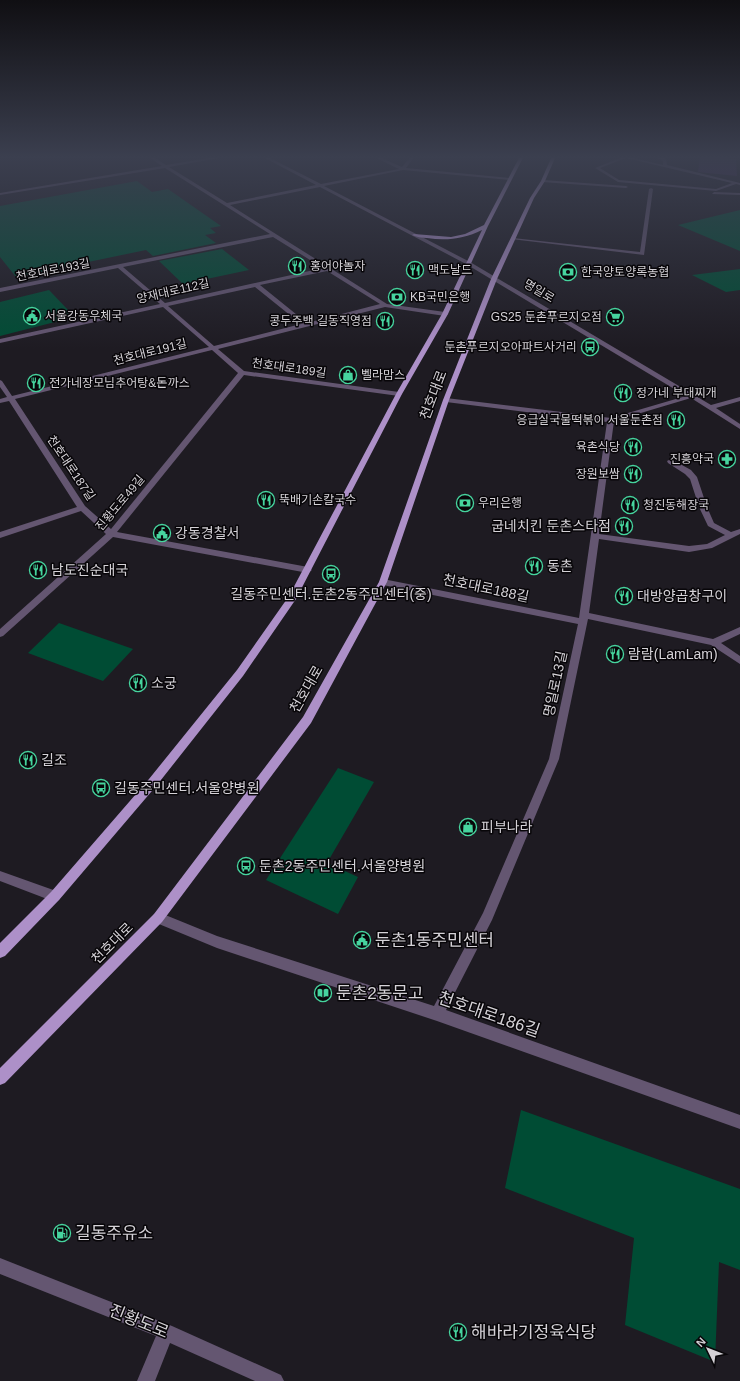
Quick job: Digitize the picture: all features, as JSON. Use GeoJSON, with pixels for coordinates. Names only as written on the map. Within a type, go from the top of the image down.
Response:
{"type":"FeatureCollection","features":[{"type":"Feature","properties":{"kind":"main road","name":"천호대로"},"geometry":{"type":"LineString","coordinates":[[0,952],[55,896],[153,782],[240,673],[293,597],[399,394],[445,314],[489,220]]}},
{"type":"Feature","properties":{"kind":"main road","name":"천호대로"},"geometry":{"type":"LineString","coordinates":[[0,1078],[158,918],[307,720],[383,582],[446,400],[494,279],[522,220]]}},
{"type":"Feature","properties":{"kind":"main road"},"geometry":{"type":"LineString","coordinates":[[414,235],[445,239],[453,238],[470,235],[486,226]]}},
{"type":"Feature","properties":{"kind":"street"},"geometry":{"type":"LineString","coordinates":[[251,220],[385,306],[445,314]]}},
{"type":"Feature","properties":{"kind":"street","name":"명일로"},"geometry":{"type":"LineString","coordinates":[[386,220],[468,263],[692,396],[740,427]]}},
{"type":"Feature","properties":{"kind":"street"},"geometry":{"type":"LineString","coordinates":[[513,239],[642,254],[647,220]]}},
{"type":"Feature","properties":{"kind":"street","name":"천호대로193길"},"geometry":{"type":"LineString","coordinates":[[0,290],[274,235]]}},
{"type":"Feature","properties":{"kind":"street","name":"천호대로189길"},"geometry":{"type":"LineString","coordinates":[[119,266],[242,373],[399,394]]}},
{"type":"Feature","properties":{"kind":"street","name":"양재대로112길"},"geometry":{"type":"LineString","coordinates":[[0,341],[327,269]]}},
{"type":"Feature","properties":{"kind":"street"},"geometry":{"type":"LineString","coordinates":[[255,284],[306,325]]}},
{"type":"Feature","properties":{"kind":"street","name":"천호대로191길"},"geometry":{"type":"LineString","coordinates":[[0,401],[385,306]]}},
{"type":"Feature","properties":{"kind":"street","name":"진황도로49길"},"geometry":{"type":"LineString","coordinates":[[0,634],[111,534],[242,373]]}},
{"type":"Feature","properties":{"kind":"street","name":"천호대로187길"},"geometry":{"type":"LineString","coordinates":[[0,382],[12,398],[82,508],[111,534]]}},
{"type":"Feature","properties":{"kind":"street"},"geometry":{"type":"LineString","coordinates":[[446,400],[611,420],[692,396]]}},
{"type":"Feature","properties":{"kind":"street"},"geometry":{"type":"LineString","coordinates":[[710,408],[740,399]]}},
{"type":"Feature","properties":{"kind":"street","name":"명일로13길"},"geometry":{"type":"LineString","coordinates":[[437,1014],[488,916],[554,759],[583,619],[611,420]]}},
{"type":"Feature","properties":{"kind":"street"},"geometry":{"type":"LineString","coordinates":[[671,461],[688,472],[694,479],[703,507],[711,524],[730,535]]}},
{"type":"Feature","properties":{"kind":"street"},"geometry":{"type":"LineString","coordinates":[[0,535],[82,508]]}},
{"type":"Feature","properties":{"kind":"street"},"geometry":{"type":"LineString","coordinates":[[595,536],[689,549],[709,546],[730,535],[740,532]]}},
{"type":"Feature","properties":{"kind":"street"},"geometry":{"type":"LineString","coordinates":[[111,534],[308,570]]}},
{"type":"Feature","properties":{"kind":"street","name":"천호대로188길"},"geometry":{"type":"LineString","coordinates":[[383,582],[714,642],[740,661]]}},
{"type":"Feature","properties":{"kind":"street"},"geometry":{"type":"LineString","coordinates":[[714,642],[740,630]]}},
{"type":"Feature","properties":{"kind":"street"},"geometry":{"type":"LineString","coordinates":[[0,876],[55,896]]}},
{"type":"Feature","properties":{"kind":"street","name":"천호대로186길"},"geometry":{"type":"LineString","coordinates":[[158,918],[217,942],[437,1014],[740,1122]]}},
{"type":"Feature","properties":{"kind":"street","name":"진황도로"},"geometry":{"type":"LineString","coordinates":[[0,1266],[166,1332],[275,1381]]}},
{"type":"Feature","properties":{"kind":"street"},"geometry":{"type":"LineString","coordinates":[[146,1381],[166,1332]]}},
{"type":"Feature","properties":{"kind":"building"},"geometry":{"type":"Polygon","coordinates":[[[0,220],[213,220],[221,226],[210,228],[216,233],[205,235],[216,243],[153,256],[146,250],[16,277],[0,257],[0,220]]]}},
{"type":"Feature","properties":{"kind":"building"},"geometry":{"type":"Polygon","coordinates":[[[697,220],[740,220],[740,251],[678,225],[697,220]]]}},
{"type":"Feature","properties":{"kind":"building"},"geometry":{"type":"Polygon","coordinates":[[[222,249],[249,270],[183,284],[159,261],[222,249]]]}},
{"type":"Feature","properties":{"kind":"building"},"geometry":{"type":"Polygon","coordinates":[[[740,269],[740,290],[726,292],[692,275],[740,269]]]}},
{"type":"Feature","properties":{"kind":"building","name":"서울강동우체국"},"geometry":{"type":"Polygon","coordinates":[[[49,290],[70,312],[59,321],[0,336],[0,302],[49,290]]]}},
{"type":"Feature","properties":{"kind":"building"},"geometry":{"type":"Polygon","coordinates":[[[59,623],[133,649],[103,681],[28,653],[59,623]]]}},
{"type":"Feature","properties":{"kind":"building"},"geometry":{"type":"Polygon","coordinates":[[[338,768],[374,782],[327,863],[358,877],[338,914],[266,880],[338,768]]]}},
{"type":"Feature","properties":{"kind":"building"},"geometry":{"type":"Polygon","coordinates":[[[521,1110],[740,1189],[740,1270],[719,1262],[715,1362],[625,1325],[634,1238],[505,1188],[521,1110]]]}},
{"type":"Feature","properties":{"kind":"place","name":"홍어야놀자"},"geometry":{"type":"Point","coordinates":[297,266]}},
{"type":"Feature","properties":{"kind":"place","name":"맥도날드"},"geometry":{"type":"Point","coordinates":[415,270]}},
{"type":"Feature","properties":{"kind":"place","name":"한국양토양록농협"},"geometry":{"type":"Point","coordinates":[568,272]}},
{"type":"Feature","properties":{"kind":"place","name":"KB국민은행"},"geometry":{"type":"Point","coordinates":[397,297]}},
{"type":"Feature","properties":{"kind":"place","name":"서울강동우체국"},"geometry":{"type":"Point","coordinates":[32,316]}},
{"type":"Feature","properties":{"kind":"place","name":"GS25 둔촌푸르지오점"},"geometry":{"type":"Point","coordinates":[615,317]}},
{"type":"Feature","properties":{"kind":"place","name":"콩두주백 길동직영점"},"geometry":{"type":"Point","coordinates":[385,321]}},
{"type":"Feature","properties":{"kind":"place","name":"둔촌푸르지오아파트사거리"},"geometry":{"type":"Point","coordinates":[590,347]}},
{"type":"Feature","properties":{"kind":"place","name":"벨라맘스"},"geometry":{"type":"Point","coordinates":[348,375]}},
{"type":"Feature","properties":{"kind":"place","name":"전가네장모님추어탕&돈까스"},"geometry":{"type":"Point","coordinates":[36,383]}},
{"type":"Feature","properties":{"kind":"place","name":"정가네 부대찌개"},"geometry":{"type":"Point","coordinates":[623,393]}},
{"type":"Feature","properties":{"kind":"place","name":"응급실국물떡볶이 서울둔촌점"},"geometry":{"type":"Point","coordinates":[676,420]}},
{"type":"Feature","properties":{"kind":"place","name":"육촌식당"},"geometry":{"type":"Point","coordinates":[633,447]}},
{"type":"Feature","properties":{"kind":"place","name":"진흥약국"},"geometry":{"type":"Point","coordinates":[727,459]}},
{"type":"Feature","properties":{"kind":"place","name":"장원보쌈"},"geometry":{"type":"Point","coordinates":[633,474]}},
{"type":"Feature","properties":{"kind":"place","name":"뚝배기손칼국수"},"geometry":{"type":"Point","coordinates":[266,500]}},
{"type":"Feature","properties":{"kind":"place","name":"우리은행"},"geometry":{"type":"Point","coordinates":[465,503]}},
{"type":"Feature","properties":{"kind":"place","name":"청진동해장국"},"geometry":{"type":"Point","coordinates":[630,505]}},
{"type":"Feature","properties":{"kind":"place","name":"굽네치킨 둔촌스타점"},"geometry":{"type":"Point","coordinates":[624,526]}},
{"type":"Feature","properties":{"kind":"place","name":"강동경찰서"},"geometry":{"type":"Point","coordinates":[162,533]}},
{"type":"Feature","properties":{"kind":"place","name":"동촌"},"geometry":{"type":"Point","coordinates":[534,566]}},
{"type":"Feature","properties":{"kind":"place","name":"남도진순대국"},"geometry":{"type":"Point","coordinates":[38,570]}},
{"type":"Feature","properties":{"kind":"place","name":"길동주민센터.둔촌2동주민센터(중)"},"geometry":{"type":"Point","coordinates":[331,574]}},
{"type":"Feature","properties":{"kind":"place","name":"대방양곱창구이"},"geometry":{"type":"Point","coordinates":[624,596]}},
{"type":"Feature","properties":{"kind":"place","name":"람람(LamLam)"},"geometry":{"type":"Point","coordinates":[615,654]}},
{"type":"Feature","properties":{"kind":"place","name":"소궁"},"geometry":{"type":"Point","coordinates":[138,683]}},
{"type":"Feature","properties":{"kind":"place","name":"길조"},"geometry":{"type":"Point","coordinates":[28,760]}},
{"type":"Feature","properties":{"kind":"place","name":"길동주민센터.서울양병원"},"geometry":{"type":"Point","coordinates":[101,788]}},
{"type":"Feature","properties":{"kind":"place","name":"피부나라"},"geometry":{"type":"Point","coordinates":[468,827]}},
{"type":"Feature","properties":{"kind":"place","name":"둔촌2동주민센터.서울양병원"},"geometry":{"type":"Point","coordinates":[246,866]}},
{"type":"Feature","properties":{"kind":"place","name":"둔촌1동주민센터"},"geometry":{"type":"Point","coordinates":[362,940]}},
{"type":"Feature","properties":{"kind":"place","name":"둔촌2동문고"},"geometry":{"type":"Point","coordinates":[323,993]}},
{"type":"Feature","properties":{"kind":"place","name":"길동주유소"},"geometry":{"type":"Point","coordinates":[62,1233]}},
{"type":"Feature","properties":{"kind":"place","name":"해바라기정육식당"},"geometry":{"type":"Point","coordinates":[458,1332]}}]}
